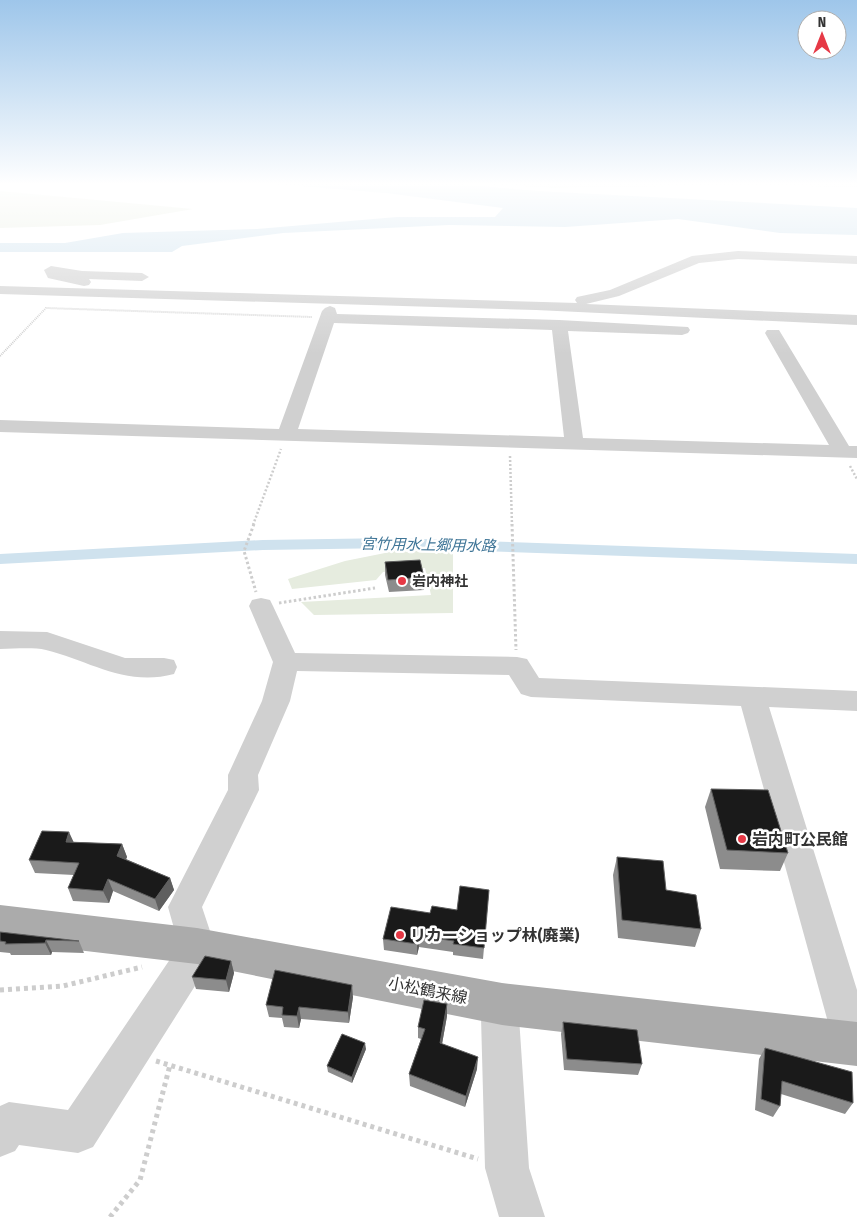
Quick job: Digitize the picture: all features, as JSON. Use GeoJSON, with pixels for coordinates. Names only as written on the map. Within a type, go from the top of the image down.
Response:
{"type":"FeatureCollection","features":[{"type":"Feature","properties":{"kind":"main road","name":"小松鶴来線"},"geometry":{"type":"LineString","coordinates":[[0,923],[196,946],[502,1004],[855,1044]]}},
{"type":"Feature","properties":{"kind":"street"},"geometry":{"type":"LineString","coordinates":[[536,306],[565,303],[614,292],[697,259],[738,255],[857,260]]}},
{"type":"Feature","properties":{"kind":"street"},"geometry":{"type":"LineString","coordinates":[[158,277],[82,275],[51,270],[53,275],[121,288],[138,298],[329,314],[695,330]]}},
{"type":"Feature","properties":{"kind":"street"},"geometry":{"type":"LineString","coordinates":[[0,290],[536,306],[857,320]]}},
{"type":"Feature","properties":{"kind":"street"},"geometry":{"type":"LineString","coordinates":[[614,292],[652,294]]}},
{"type":"Feature","properties":{"kind":"street"},"geometry":{"type":"LineString","coordinates":[[329,314],[346,309],[403,309],[447,306],[448,303]]}},
{"type":"Feature","properties":{"kind":"street"},"geometry":{"type":"LineString","coordinates":[[287,434],[329,314]]}},
{"type":"Feature","properties":{"kind":"street"},"geometry":{"type":"LineString","coordinates":[[558,325],[574,443]]}},
{"type":"Feature","properties":{"kind":"street"},"geometry":{"type":"LineString","coordinates":[[753,332],[792,334]]}},
{"type":"Feature","properties":{"kind":"street"},"geometry":{"type":"LineString","coordinates":[[773,333],[849,452]]}},
{"type":"Feature","properties":{"kind":"street"},"geometry":{"type":"LineString","coordinates":[[0,426],[849,452]]}},
{"type":"Feature","properties":{"kind":"street"},"geometry":{"type":"LineString","coordinates":[[0,1136],[9,1123],[78,1132],[194,955],[196,946],[185,907],[243,790],[242,775],[276,701],[286,662],[261,606]]}},
{"type":"Feature","properties":{"kind":"street"},"geometry":{"type":"LineString","coordinates":[[0,640],[47,641],[124,667],[164,667]]}},
{"type":"Feature","properties":{"kind":"street"},"geometry":{"type":"LineString","coordinates":[[286,662],[517,666],[531,688],[857,701]]}},
{"type":"Feature","properties":{"kind":"street"},"geometry":{"type":"LineString","coordinates":[[752,697],[855,1044]]}},
{"type":"Feature","properties":{"kind":"street"},"geometry":{"type":"LineString","coordinates":[[502,1004],[500,1017],[507,1168],[522,1217]]}},
{"type":"Feature","properties":{"kind":"path"},"geometry":{"type":"LineString","coordinates":[[0,356],[46,308],[329,314]]}},
{"type":"Feature","properties":{"kind":"path"},"geometry":{"type":"LineString","coordinates":[[287,434],[244,551],[250,577],[261,606],[375,588]]}},
{"type":"Feature","properties":{"kind":"path"},"geometry":{"type":"LineString","coordinates":[[510,441],[517,666]]}},
{"type":"Feature","properties":{"kind":"path"},"geometry":{"type":"LineString","coordinates":[[0,990],[63,986],[147,966]]}},
{"type":"Feature","properties":{"kind":"path"},"geometry":{"type":"LineString","coordinates":[[128,1053],[507,1168]]}},
{"type":"Feature","properties":{"kind":"path"},"geometry":{"type":"LineString","coordinates":[[110,1217],[140,1180],[170,1065]]}},
{"type":"Feature","properties":{"kind":"shaded area"},"geometry":{"type":"Polygon","coordinates":[[[395,551],[453,551],[453,613],[314,615],[301,602],[431,595],[425,568],[383,572],[376,580],[292,589],[288,579],[345,561],[395,551]]]}},
{"type":"Feature","properties":{"kind":"water"},"geometry":{"type":"Polygon","coordinates":[[[78,241],[222,241],[182,246],[172,252],[0,252],[0,243],[65,243],[78,241]]]}},
{"type":"Feature","properties":{"kind":"building"},"geometry":{"type":"Polygon","coordinates":[[[420,560],[424,577],[388,580],[385,562],[420,560]]]}},
{"type":"Feature","properties":{"kind":"building"},"geometry":{"type":"Polygon","coordinates":[[[711,789],[768,790],[788,853],[727,850],[711,789]]]}},
{"type":"Feature","properties":{"kind":"building"},"geometry":{"type":"Polygon","coordinates":[[[42,831],[69,832],[66,842],[122,844],[117,856],[170,878],[155,899],[108,879],[103,891],[68,888],[79,863],[29,860],[42,831]]]}},
{"type":"Feature","properties":{"kind":"building"},"geometry":{"type":"Polygon","coordinates":[[[617,857],[663,861],[666,890],[696,895],[701,929],[622,920],[617,857]]]}},
{"type":"Feature","properties":{"kind":"building"},"geometry":{"type":"Polygon","coordinates":[[[460,886],[489,890],[484,948],[453,944],[454,941],[419,936],[417,944],[383,939],[391,907],[430,913],[432,906],[457,910],[460,886]]]}},
{"type":"Feature","properties":{"kind":"building"},"geometry":{"type":"Polygon","coordinates":[[[0,932],[79,941],[46,940],[45,943],[5,944],[6,942],[0,941],[0,932]]]}},
{"type":"Feature","properties":{"kind":"building"},"geometry":{"type":"Polygon","coordinates":[[[205,956],[231,961],[226,980],[192,977],[205,956]]]}},
{"type":"Feature","properties":{"kind":"building"},"geometry":{"type":"Polygon","coordinates":[[[275,970],[352,985],[348,1012],[299,1007],[297,1016],[282,1015],[283,1007],[266,1005],[275,970]]]}},
{"type":"Feature","properties":{"kind":"building"},"geometry":{"type":"Polygon","coordinates":[[[424,1000],[447,1004],[440,1043],[478,1057],[466,1096],[409,1074],[425,1029],[418,1027],[424,1000]]]}},
{"type":"Feature","properties":{"kind":"building"},"geometry":{"type":"Polygon","coordinates":[[[563,1022],[637,1030],[642,1064],[567,1059],[563,1022]]]}},
{"type":"Feature","properties":{"kind":"building"},"geometry":{"type":"Polygon","coordinates":[[[342,1034],[365,1043],[352,1077],[327,1066],[342,1034]]]}},
{"type":"Feature","properties":{"kind":"building"},"geometry":{"type":"Polygon","coordinates":[[[765,1048],[852,1072],[853,1103],[782,1081],[780,1106],[761,1099],[765,1048]]]}},
{"type":"Feature","properties":{"kind":"waterway","name":"宮竹用水上郷用水路"},"geometry":{"type":"LineString","coordinates":[[0,559],[263,545],[393,543],[857,559]]}},
{"type":"Feature","properties":{"kind":"place","name":"岩内神社"},"geometry":{"type":"Point","coordinates":[402,581]}},
{"type":"Feature","properties":{"kind":"place","name":"岩内町公民館"},"geometry":{"type":"Point","coordinates":[742,839]}},
{"type":"Feature","properties":{"kind":"place","name":"リカーショップ林(廃業)"},"geometry":{"type":"Point","coordinates":[400,935]}}]}
